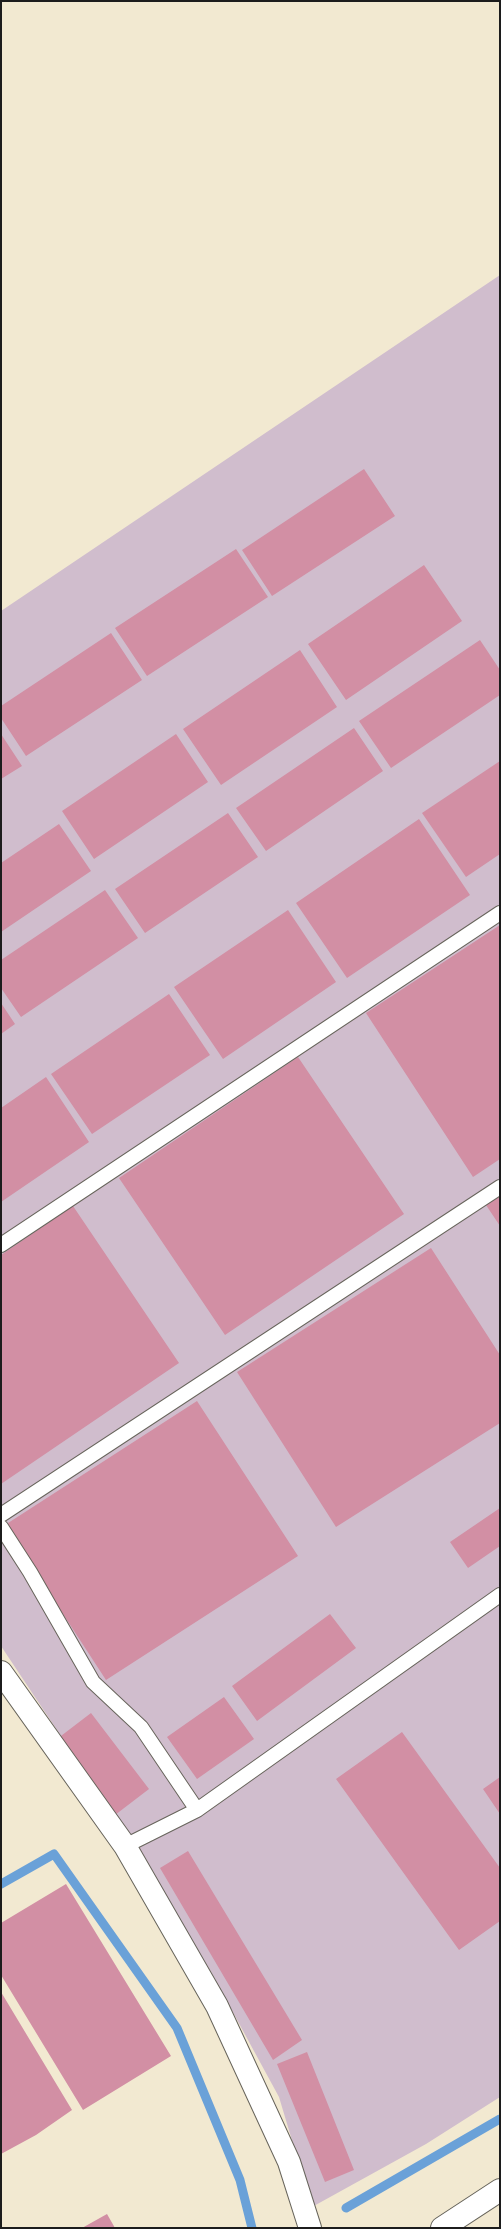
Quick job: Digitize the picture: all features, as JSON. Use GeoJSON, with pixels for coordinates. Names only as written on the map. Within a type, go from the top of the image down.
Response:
{"type":"FeatureCollection","features":[{"type":"Feature","properties":{"kind":"street"},"geometry":{"type":"LineString","coordinates":[[1,1672],[125,1846],[217,2006],[289,2162],[310,2228]]}},
{"type":"Feature","properties":{"kind":"street"},"geometry":{"type":"LineString","coordinates":[[442,2228],[500,2190]]}},
{"type":"Feature","properties":{"kind":"lane"},"geometry":{"type":"LineString","coordinates":[[1,1245],[500,913]]}},
{"type":"Feature","properties":{"kind":"lane"},"geometry":{"type":"LineString","coordinates":[[1,1515],[500,1187]]}},
{"type":"Feature","properties":{"kind":"lane"},"geometry":{"type":"LineString","coordinates":[[1,1527],[30,1572],[93,1682],[141,1727],[197,1810]]}},
{"type":"Feature","properties":{"kind":"lane"},"geometry":{"type":"LineString","coordinates":[[125,1846],[197,1810],[500,1595]]}},
{"type":"Feature","properties":{"kind":"shaded area"},"geometry":{"type":"Polygon","coordinates":[[[500,275],[500,2097],[426,2144],[312,2207],[279,2097],[211,1972],[126,1834],[1,1646],[1,611],[500,275]]]}},
{"type":"Feature","properties":{"kind":"building"},"geometry":{"type":"Polygon","coordinates":[[[364,469],[395,516],[272,596],[242,550],[364,469]]]}},
{"type":"Feature","properties":{"kind":"building"},"geometry":{"type":"Polygon","coordinates":[[[236,549],[268,597],[147,676],[115,628],[236,549]]]}},
{"type":"Feature","properties":{"kind":"building"},"geometry":{"type":"Polygon","coordinates":[[[424,565],[462,621],[346,700],[308,644],[424,565]]]}},
{"type":"Feature","properties":{"kind":"building"},"geometry":{"type":"Polygon","coordinates":[[[111,633],[142,680],[26,756],[1,718],[1,706],[111,633]]]}},
{"type":"Feature","properties":{"kind":"building"},"geometry":{"type":"Polygon","coordinates":[[[480,640],[500,670],[500,695],[391,768],[359,721],[480,640]]]}},
{"type":"Feature","properties":{"kind":"building"},"geometry":{"type":"Polygon","coordinates":[[[300,650],[337,707],[221,785],[183,729],[300,650]]]}},
{"type":"Feature","properties":{"kind":"building"},"geometry":{"type":"Polygon","coordinates":[[[354,728],[383,771],[266,851],[236,808],[354,728]]]}},
{"type":"Feature","properties":{"kind":"building"},"geometry":{"type":"Polygon","coordinates":[[[1,734],[22,766],[1,779],[1,734]]]}},
{"type":"Feature","properties":{"kind":"building"},"geometry":{"type":"Polygon","coordinates":[[[176,734],[208,782],[94,859],[62,811],[176,734]]]}},
{"type":"Feature","properties":{"kind":"building"},"geometry":{"type":"Polygon","coordinates":[[[500,761],[500,854],[466,877],[422,813],[500,761]]]}},
{"type":"Feature","properties":{"kind":"building"},"geometry":{"type":"Polygon","coordinates":[[[228,813],[258,857],[145,933],[115,889],[228,813]]]}},
{"type":"Feature","properties":{"kind":"building"},"geometry":{"type":"Polygon","coordinates":[[[419,819],[470,895],[347,978],[296,903],[419,819]]]}},
{"type":"Feature","properties":{"kind":"building"},"geometry":{"type":"Polygon","coordinates":[[[59,824],[91,871],[1,932],[1,863],[59,824]]]}},
{"type":"Feature","properties":{"kind":"building"},"geometry":{"type":"Polygon","coordinates":[[[105,890],[138,938],[21,1017],[1,988],[1,960],[105,890]]]}},
{"type":"Feature","properties":{"kind":"building"},"geometry":{"type":"Polygon","coordinates":[[[288,910],[336,982],[223,1059],[174,987],[288,910]]]}},
{"type":"Feature","properties":{"kind":"building"},"geometry":{"type":"Polygon","coordinates":[[[500,925],[500,1159],[473,1177],[366,1013],[500,925]]]}},
{"type":"Feature","properties":{"kind":"building"},"geometry":{"type":"Polygon","coordinates":[[[169,994],[210,1055],[92,1134],[51,1074],[169,994]]]}},
{"type":"Feature","properties":{"kind":"building"},"geometry":{"type":"Polygon","coordinates":[[[1,1003],[15,1024],[1,1034],[1,1003]]]}},
{"type":"Feature","properties":{"kind":"building"},"geometry":{"type":"Polygon","coordinates":[[[298,1057],[404,1214],[225,1335],[119,1178],[298,1057]]]}},
{"type":"Feature","properties":{"kind":"building"},"geometry":{"type":"Polygon","coordinates":[[[46,1077],[89,1142],[1,1202],[1,1108],[46,1077]]]}},
{"type":"Feature","properties":{"kind":"building"},"geometry":{"type":"Polygon","coordinates":[[[500,1196],[500,1226],[486,1205],[500,1196]]]}},
{"type":"Feature","properties":{"kind":"building"},"geometry":{"type":"Polygon","coordinates":[[[73,1206],[179,1363],[1,1484],[1,1255],[73,1206]]]}},
{"type":"Feature","properties":{"kind":"building"},"geometry":{"type":"Polygon","coordinates":[[[431,1248],[500,1355],[500,1423],[336,1527],[237,1372],[431,1248]]]}},
{"type":"Feature","properties":{"kind":"building"},"geometry":{"type":"Polygon","coordinates":[[[197,1401],[298,1556],[106,1680],[5,1525],[197,1401]]]}},
{"type":"Feature","properties":{"kind":"building"},"geometry":{"type":"Polygon","coordinates":[[[500,1508],[500,1546],[468,1568],[450,1542],[500,1508]]]}},
{"type":"Feature","properties":{"kind":"building"},"geometry":{"type":"Polygon","coordinates":[[[330,1614],[356,1648],[257,1721],[232,1686],[330,1614]]]}},
{"type":"Feature","properties":{"kind":"building"},"geometry":{"type":"Polygon","coordinates":[[[224,1697],[254,1739],[197,1779],[167,1737],[224,1697]]]}},
{"type":"Feature","properties":{"kind":"building"},"geometry":{"type":"Polygon","coordinates":[[[91,1713],[149,1789],[115,1815],[57,1739],[91,1713]]]}},
{"type":"Feature","properties":{"kind":"building"},"geometry":{"type":"Polygon","coordinates":[[[402,1732],[500,1868],[500,1921],[459,1950],[336,1779],[402,1732]]]}},
{"type":"Feature","properties":{"kind":"building"},"geometry":{"type":"Polygon","coordinates":[[[500,1777],[500,1814],[483,1789],[500,1777]]]}},
{"type":"Feature","properties":{"kind":"building"},"geometry":{"type":"Polygon","coordinates":[[[188,1851],[302,2040],[273,2060],[160,1868],[188,1851]]]}},
{"type":"Feature","properties":{"kind":"building"},"geometry":{"type":"Polygon","coordinates":[[[66,1884],[171,2056],[83,2110],[1,1975],[1,1923],[66,1884]]]}},
{"type":"Feature","properties":{"kind":"building"},"geometry":{"type":"Polygon","coordinates":[[[1,1992],[72,2110],[36,2135],[1,2154],[1,1992]]]}},
{"type":"Feature","properties":{"kind":"building"},"geometry":{"type":"Polygon","coordinates":[[[307,2052],[354,2170],[325,2182],[277,2064],[307,2052]]]}},
{"type":"Feature","properties":{"kind":"building"},"geometry":{"type":"Polygon","coordinates":[[[107,2214],[115,2228],[82,2228],[107,2214]]]}},
{"type":"Feature","properties":{"kind":"waterway"},"geometry":{"type":"LineString","coordinates":[[1,1884],[54,1854],[177,2028],[240,2180],[252,2228]]}},
{"type":"Feature","properties":{"kind":"waterway"},"geometry":{"type":"LineString","coordinates":[[346,2208],[500,2119]]}}]}
